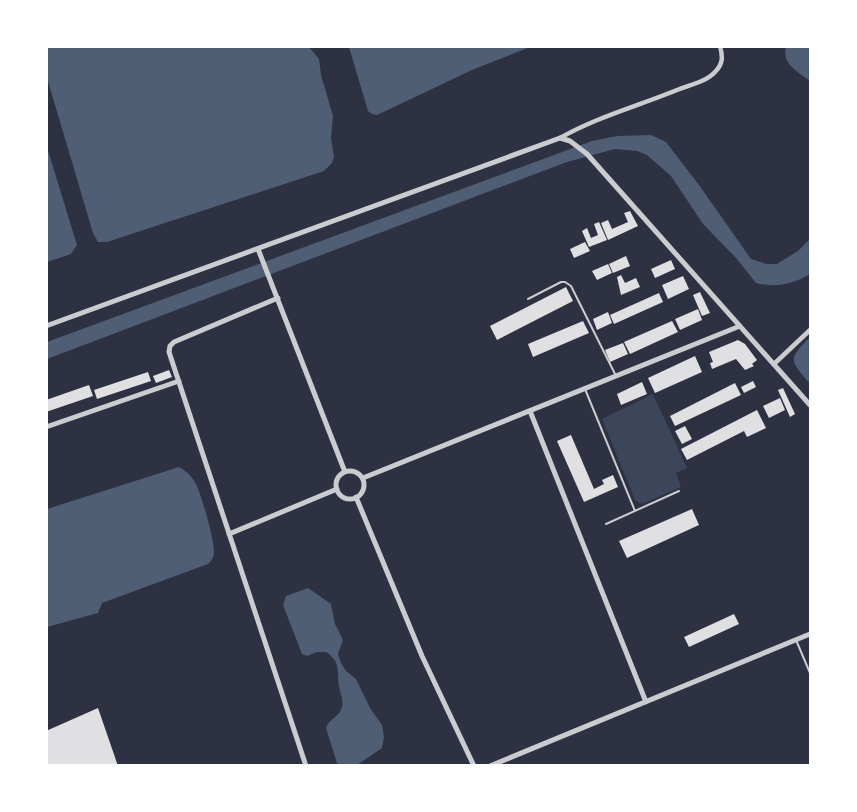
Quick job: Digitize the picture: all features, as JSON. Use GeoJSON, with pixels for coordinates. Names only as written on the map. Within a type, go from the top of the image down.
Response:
{"type":"FeatureCollection","features":[{"type":"Feature","properties":{"kind":"street"},"geometry":{"type":"LineString","coordinates":[[46,326],[560,138],[585,125],[708,78],[721,64],[723,55],[720,46]]}},
{"type":"Feature","properties":{"kind":"street"},"geometry":{"type":"LineString","coordinates":[[560,138],[570,141],[587,154],[810,405]]}},
{"type":"Feature","properties":{"kind":"street"},"geometry":{"type":"LineString","coordinates":[[258,249],[345,472]]}},
{"type":"Feature","properties":{"kind":"street"},"geometry":{"type":"LineString","coordinates":[[278,298],[174,342],[169,352],[306,765]]}},
{"type":"Feature","properties":{"kind":"street"},"geometry":{"type":"LineString","coordinates":[[363,478],[740,326]]}},
{"type":"Feature","properties":{"kind":"street"},"geometry":{"type":"LineString","coordinates":[[774,363],[810,330]]}},
{"type":"Feature","properties":{"kind":"street"},"geometry":{"type":"LineString","coordinates":[[46,427],[179,381]]}},
{"type":"Feature","properties":{"kind":"street"},"geometry":{"type":"LineString","coordinates":[[530,411],[646,702]]}},
{"type":"Feature","properties":{"kind":"street"},"geometry":{"type":"LineString","coordinates":[[345,472],[357,472],[363,478],[364,489],[356,498],[345,498],[337,489],[337,481],[345,472]]}},
{"type":"Feature","properties":{"kind":"street"},"geometry":{"type":"LineString","coordinates":[[229,534],[337,489]]}},
{"type":"Feature","properties":{"kind":"street"},"geometry":{"type":"LineString","coordinates":[[356,498],[422,656],[474,765]]}},
{"type":"Feature","properties":{"kind":"street"},"geometry":{"type":"LineString","coordinates":[[490,765],[810,634]]}},
{"type":"Feature","properties":{"kind":"lane"},"geometry":{"type":"LineString","coordinates":[[528,299],[561,282],[572,286],[616,376]]}},
{"type":"Feature","properties":{"kind":"lane"},"geometry":{"type":"LineString","coordinates":[[585,389],[635,510]]}},
{"type":"Feature","properties":{"kind":"lane"},"geometry":{"type":"LineString","coordinates":[[606,524],[679,491]]}},
{"type":"Feature","properties":{"kind":"lane"},"geometry":{"type":"LineString","coordinates":[[796,640],[810,673]]}},
{"type":"Feature","properties":{"kind":"shaded area"},"geometry":{"type":"Polygon","coordinates":[[[349,46],[530,47],[472,70],[377,115],[368,111],[349,46]]]}},
{"type":"Feature","properties":{"kind":"shaded area"},"geometry":{"type":"Polygon","coordinates":[[[46,47],[309,47],[319,59],[321,75],[333,116],[331,138],[334,157],[332,163],[324,171],[107,242],[98,242],[93,233],[47,78],[46,47]]]}},
{"type":"Feature","properties":{"kind":"shaded area"},"geometry":{"type":"Polygon","coordinates":[[[786,47],[810,47],[810,81],[788,63],[786,47]]]}},
{"type":"Feature","properties":{"kind":"shaded area"},"geometry":{"type":"Polygon","coordinates":[[[651,135],[666,142],[751,259],[766,264],[777,264],[798,251],[810,239],[810,274],[784,284],[756,283],[737,259],[703,224],[671,176],[647,155],[637,151],[615,149],[567,162],[47,359],[47,342],[592,141],[617,136],[651,135]]]}},
{"type":"Feature","properties":{"kind":"shaded area"},"geometry":{"type":"Polygon","coordinates":[[[46,144],[77,245],[71,254],[47,262],[46,144]]]}},
{"type":"Feature","properties":{"kind":"shaded area"},"geometry":{"type":"Polygon","coordinates":[[[810,337],[810,384],[798,370],[794,360],[797,351],[810,337]]]}},
{"type":"Feature","properties":{"kind":"shaded area"},"geometry":{"type":"Polygon","coordinates":[[[653,394],[687,468],[676,473],[681,487],[642,504],[635,500],[602,419],[653,394]]]}},
{"type":"Feature","properties":{"kind":"shaded area"},"geometry":{"type":"Polygon","coordinates":[[[179,467],[193,479],[201,498],[214,552],[210,562],[102,603],[98,613],[47,627],[47,509],[179,467]]]}},
{"type":"Feature","properties":{"kind":"shaded area"},"geometry":{"type":"Polygon","coordinates":[[[308,588],[331,604],[335,624],[343,640],[338,654],[341,663],[346,671],[356,679],[370,708],[382,725],[384,737],[382,748],[357,765],[337,763],[326,728],[342,706],[336,663],[326,652],[317,652],[307,656],[302,654],[283,605],[286,596],[308,588]]]}},
{"type":"Feature","properties":{"kind":"building"},"geometry":{"type":"Polygon","coordinates":[[[630,211],[638,226],[608,240],[601,223],[608,220],[612,229],[628,222],[624,213],[630,211]]]}},
{"type":"Feature","properties":{"kind":"building"},"geometry":{"type":"Polygon","coordinates":[[[599,222],[607,240],[589,247],[582,231],[587,228],[591,238],[598,235],[594,224],[599,222]]]}},
{"type":"Feature","properties":{"kind":"building"},"geometry":{"type":"Polygon","coordinates":[[[585,242],[590,251],[574,258],[570,249],[585,242]]]}},
{"type":"Feature","properties":{"kind":"building"},"geometry":{"type":"Polygon","coordinates":[[[626,256],[630,266],[613,273],[609,264],[626,256]]]}},
{"type":"Feature","properties":{"kind":"building"},"geometry":{"type":"Polygon","coordinates":[[[671,260],[675,269],[655,278],[651,269],[671,260]]]}},
{"type":"Feature","properties":{"kind":"building"},"geometry":{"type":"Polygon","coordinates":[[[608,264],[612,273],[597,280],[592,271],[608,264]]]}},
{"type":"Feature","properties":{"kind":"building"},"geometry":{"type":"Polygon","coordinates":[[[621,275],[625,283],[636,278],[640,287],[621,295],[617,277],[621,275]]]}},
{"type":"Feature","properties":{"kind":"building"},"geometry":{"type":"Polygon","coordinates":[[[683,276],[689,289],[668,299],[662,285],[683,276]]]}},
{"type":"Feature","properties":{"kind":"building"},"geometry":{"type":"Polygon","coordinates":[[[566,287],[573,301],[497,340],[490,326],[566,287]]]}},
{"type":"Feature","properties":{"kind":"building"},"geometry":{"type":"Polygon","coordinates":[[[700,292],[710,313],[702,316],[693,295],[700,292]]]}},
{"type":"Feature","properties":{"kind":"building"},"geometry":{"type":"Polygon","coordinates":[[[659,293],[663,302],[614,324],[610,315],[659,293]]]}},
{"type":"Feature","properties":{"kind":"building"},"geometry":{"type":"Polygon","coordinates":[[[698,309],[702,320],[680,330],[675,319],[698,309]]]}},
{"type":"Feature","properties":{"kind":"building"},"geometry":{"type":"Polygon","coordinates":[[[608,312],[612,323],[597,330],[593,319],[608,312]]]}},
{"type":"Feature","properties":{"kind":"building"},"geometry":{"type":"Polygon","coordinates":[[[583,321],[589,333],[533,357],[528,344],[583,321]]]}},
{"type":"Feature","properties":{"kind":"building"},"geometry":{"type":"Polygon","coordinates":[[[672,321],[678,332],[630,354],[624,342],[672,321]]]}},
{"type":"Feature","properties":{"kind":"building"},"geometry":{"type":"Polygon","coordinates":[[[738,340],[745,344],[757,360],[752,364],[754,366],[745,370],[736,359],[712,369],[710,363],[713,362],[709,352],[738,340]]]}},
{"type":"Feature","properties":{"kind":"building"},"geometry":{"type":"Polygon","coordinates":[[[623,343],[628,354],[610,362],[605,350],[623,343]]]}},
{"type":"Feature","properties":{"kind":"building"},"geometry":{"type":"Polygon","coordinates":[[[695,356],[702,372],[655,393],[648,378],[695,356]]]}},
{"type":"Feature","properties":{"kind":"building"},"geometry":{"type":"Polygon","coordinates":[[[169,370],[172,377],[156,383],[153,376],[169,370]]]}},
{"type":"Feature","properties":{"kind":"building"},"geometry":{"type":"Polygon","coordinates":[[[148,372],[151,381],[97,399],[94,390],[148,372]]]}},
{"type":"Feature","properties":{"kind":"building"},"geometry":{"type":"Polygon","coordinates":[[[753,381],[756,387],[744,393],[741,387],[753,381]]]}},
{"type":"Feature","properties":{"kind":"building"},"geometry":{"type":"Polygon","coordinates":[[[642,382],[647,394],[621,405],[617,394],[642,382]]]}},
{"type":"Feature","properties":{"kind":"building"},"geometry":{"type":"Polygon","coordinates":[[[735,383],[741,395],[675,426],[670,416],[735,383]]]}},
{"type":"Feature","properties":{"kind":"building"},"geometry":{"type":"Polygon","coordinates":[[[89,385],[93,396],[46,412],[46,400],[89,385]]]}},
{"type":"Feature","properties":{"kind":"building"},"geometry":{"type":"Polygon","coordinates":[[[783,388],[795,414],[790,417],[778,390],[783,388]]]}},
{"type":"Feature","properties":{"kind":"building"},"geometry":{"type":"Polygon","coordinates":[[[780,398],[785,410],[769,418],[763,406],[780,398]]]}},
{"type":"Feature","properties":{"kind":"building"},"geometry":{"type":"Polygon","coordinates":[[[757,410],[766,428],[747,437],[744,431],[687,460],[681,449],[757,410]]]}},
{"type":"Feature","properties":{"kind":"building"},"geometry":{"type":"Polygon","coordinates":[[[685,426],[692,439],[682,444],[675,431],[685,426]]]}},
{"type":"Feature","properties":{"kind":"building"},"geometry":{"type":"Polygon","coordinates":[[[571,435],[594,489],[604,484],[602,480],[613,475],[618,487],[584,502],[557,441],[571,435]]]}},
{"type":"Feature","properties":{"kind":"building"},"geometry":{"type":"Polygon","coordinates":[[[692,509],[699,525],[627,558],[619,541],[692,509]]]}},
{"type":"Feature","properties":{"kind":"building"},"geometry":{"type":"Polygon","coordinates":[[[734,614],[739,624],[689,647],[684,637],[734,614]]]}},
{"type":"Feature","properties":{"kind":"building"},"geometry":{"type":"Polygon","coordinates":[[[98,708],[118,766],[46,766],[46,731],[98,708]]]}}]}
